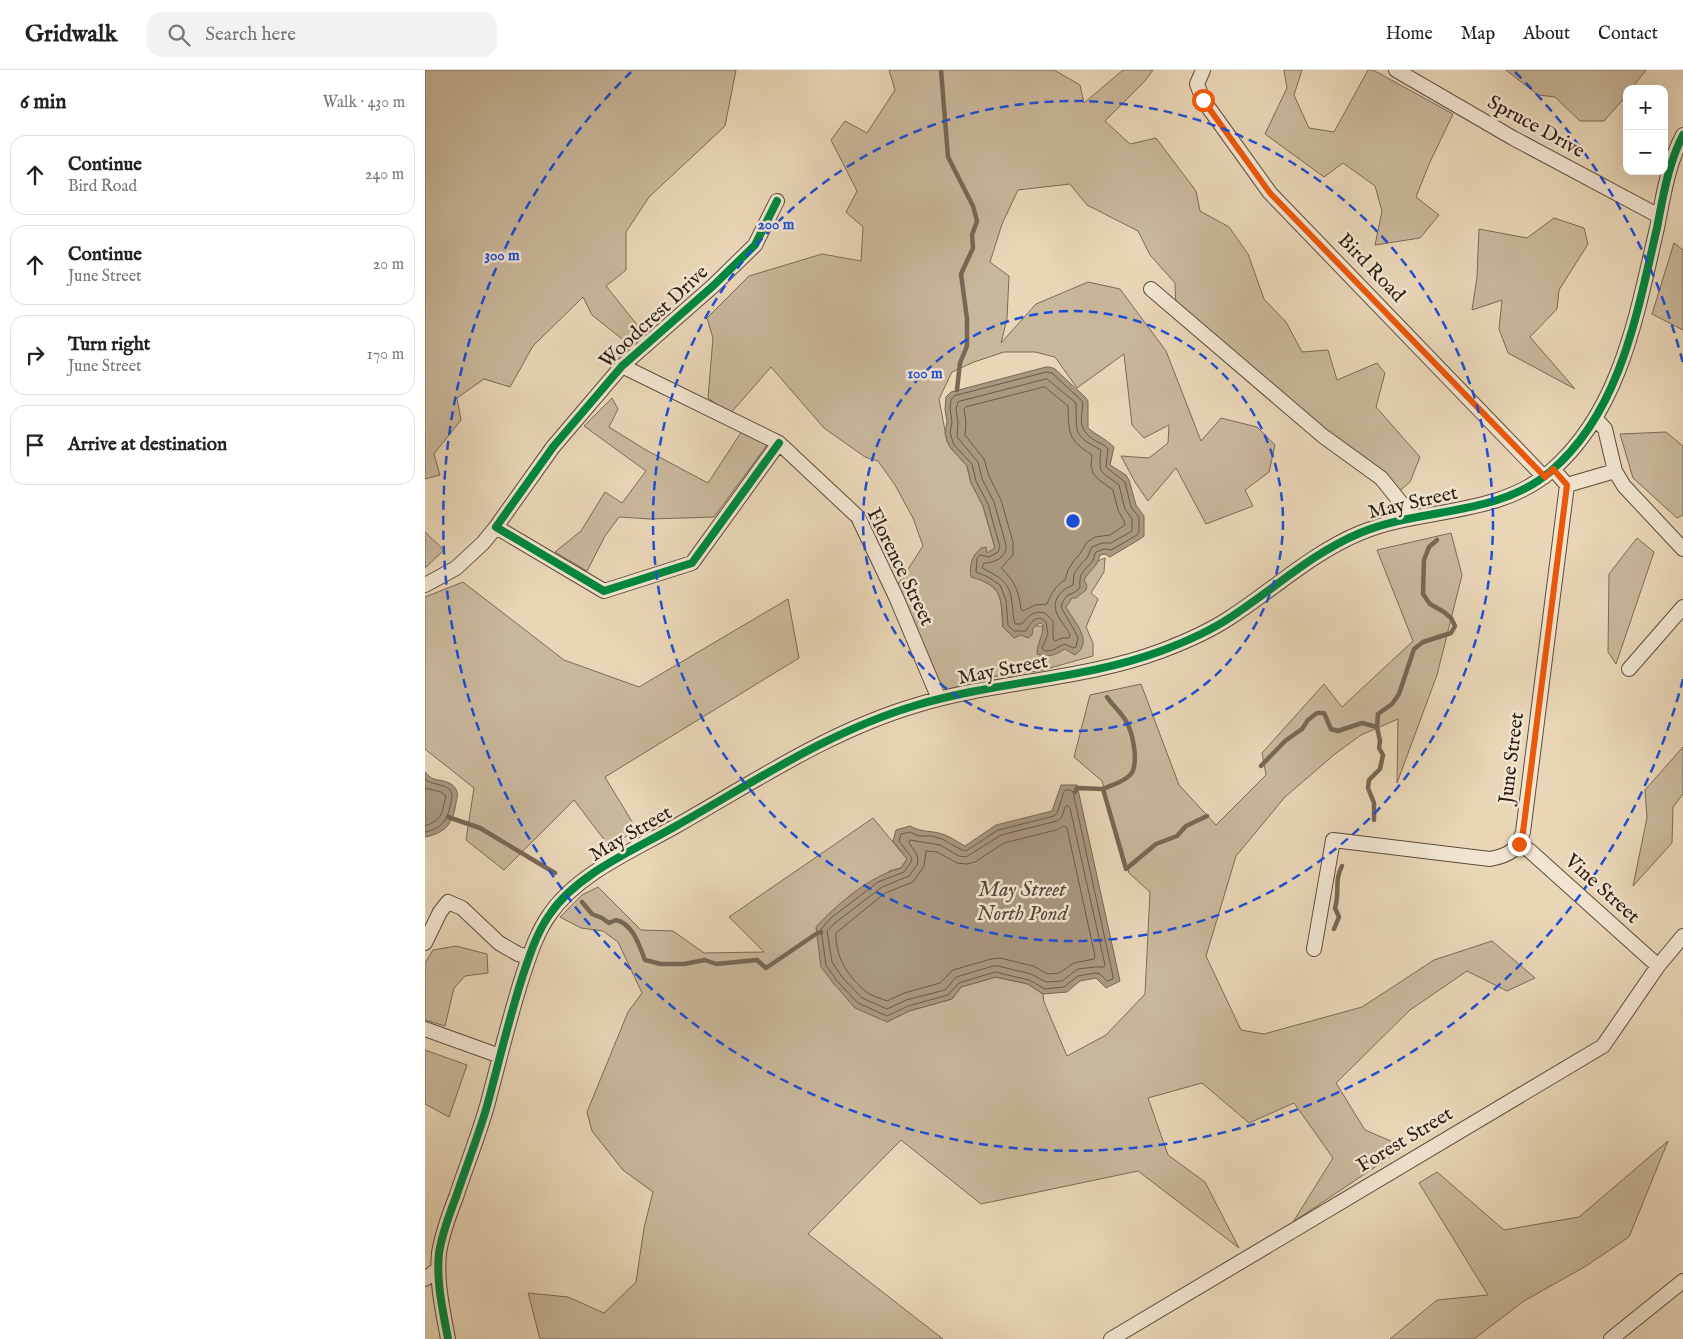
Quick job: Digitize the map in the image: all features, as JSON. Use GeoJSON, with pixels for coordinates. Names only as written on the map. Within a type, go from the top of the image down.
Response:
{"type":"FeatureCollection","features":[{"type":"Feature","properties":{"kind":"street","name":"Bird Road"},"geometry":{"type":"LineString","coordinates":[[1203,70],[1197,84],[1203,100],[1270,193],[1549,473]]}},
{"type":"Feature","properties":{"kind":"street","name":"Spruce Drive"},"geometry":{"type":"LineString","coordinates":[[1396,70],[1513,138],[1659,216]]}},
{"type":"Feature","properties":{"kind":"street","name":"May Street"},"geometry":{"type":"LineString","coordinates":[[448,1339],[438,1268],[441,1239],[479,1129],[518,989],[529,957],[538,933],[549,914],[563,897],[601,868],[839,734],[882,716],[939,699],[1098,668],[1162,650],[1226,620],[1290,574],[1339,542],[1376,526],[1489,503],[1511,496],[1549,473],[1575,446],[1595,418],[1615,380],[1634,323],[1659,216],[1678,160],[1683,135]]}},
{"type":"Feature","properties":{"kind":"street","name":"Woodcrest Drive"},"geometry":{"type":"LineString","coordinates":[[425,585],[456,568],[483,543],[496,528],[553,446],[622,366],[713,286],[755,244],[777,201]]}},
{"type":"Feature","properties":{"kind":"street"},"geometry":{"type":"LineString","coordinates":[[1151,288],[1323,436],[1381,478],[1402,504],[1408,518]]}},
{"type":"Feature","properties":{"kind":"street","name":"Florence Street"},"geometry":{"type":"LineString","coordinates":[[622,366],[779,443],[858,517],[896,597],[939,699]]}},
{"type":"Feature","properties":{"kind":"street"},"geometry":{"type":"LineString","coordinates":[[1595,418],[1605,429],[1615,471],[1624,486],[1683,549]]}},
{"type":"Feature","properties":{"kind":"street"},"geometry":{"type":"LineString","coordinates":[[496,528],[604,591],[692,563],[779,443]]}},
{"type":"Feature","properties":{"kind":"street"},"geometry":{"type":"LineString","coordinates":[[1549,473],[1567,485],[1615,471]]}},
{"type":"Feature","properties":{"kind":"street","name":"June Street"},"geometry":{"type":"LineString","coordinates":[[1519,844],[1523,832],[1567,485]]}},
{"type":"Feature","properties":{"kind":"street"},"geometry":{"type":"LineString","coordinates":[[1629,669],[1683,607]]}},
{"type":"Feature","properties":{"kind":"street"},"geometry":{"type":"LineString","coordinates":[[1314,949],[1333,840],[1490,859],[1511,853],[1519,844]]}},
{"type":"Feature","properties":{"kind":"street","name":"Vine Street"},"geometry":{"type":"LineString","coordinates":[[1519,844],[1530,851],[1658,966]]}},
{"type":"Feature","properties":{"kind":"street"},"geometry":{"type":"LineString","coordinates":[[425,943],[440,912],[448,902],[462,908],[499,943],[518,954],[529,957]]}},
{"type":"Feature","properties":{"kind":"street","name":"Forest Street"},"geometry":{"type":"LineString","coordinates":[[1111,1339],[1603,1046],[1658,966],[1683,936]]}},
{"type":"Feature","properties":{"kind":"street"},"geometry":{"type":"LineString","coordinates":[[425,1029],[500,1056]]}},
{"type":"Feature","properties":{"kind":"street"},"geometry":{"type":"LineString","coordinates":[[425,1278],[438,1268]]}},
{"type":"Feature","properties":{"kind":"street"},"geometry":{"type":"LineString","coordinates":[[1611,1339],[1683,1281]]}},
{"type":"Feature","properties":{"kind":"shaded area"},"geometry":{"type":"Polygon","coordinates":[[[425,70],[736,70],[725,126],[649,197],[626,232],[626,270],[606,286],[642,331],[627,343],[592,315],[583,297],[533,346],[510,387],[484,379],[457,398],[461,420],[434,454],[440,475],[425,479],[425,70]]]}},
{"type":"Feature","properties":{"kind":"shaded area"},"geometry":{"type":"Polygon","coordinates":[[[889,70],[1054,70],[1080,85],[1084,103],[1123,70],[1153,70],[1144,82],[1105,121],[1130,144],[1156,138],[1196,191],[1200,211],[1229,227],[1248,254],[1264,299],[1286,322],[1302,352],[1328,350],[1337,380],[1377,363],[1385,373],[1376,407],[1420,457],[1410,482],[1396,494],[1176,310],[1175,283],[1150,255],[1138,231],[1087,205],[1070,184],[1018,190],[1002,224],[990,262],[1009,276],[1007,319],[1001,343],[1036,304],[1088,282],[1120,289],[1166,351],[1201,441],[1221,418],[1257,427],[1275,445],[1269,472],[1245,490],[1253,506],[1206,524],[1176,468],[1148,501],[1121,456],[1149,458],[1168,443],[1169,425],[1144,438],[1132,425],[1124,354],[1077,388],[1055,357],[1035,352],[1004,352],[952,372],[939,399],[947,441],[967,466],[971,483],[983,506],[995,548],[971,576],[982,580],[995,589],[1000,600],[1003,627],[1017,623],[1053,628],[1051,604],[1093,563],[1105,558],[1104,572],[1091,593],[1098,599],[1086,627],[1093,643],[1093,656],[1039,671],[997,676],[947,690],[922,671],[897,586],[923,546],[913,518],[895,485],[878,461],[865,457],[824,428],[771,367],[730,414],[708,398],[713,338],[707,318],[749,276],[822,254],[861,261],[863,227],[846,212],[857,191],[831,140],[845,121],[867,133],[895,90],[889,70]]]}},
{"type":"Feature","properties":{"kind":"shaded area"},"geometry":{"type":"Polygon","coordinates":[[[1284,70],[1302,70],[1294,95],[1309,128],[1334,132],[1368,70],[1373,70],[1453,114],[1416,197],[1439,215],[1420,238],[1375,245],[1382,211],[1375,186],[1343,163],[1324,177],[1265,134],[1287,88],[1284,70]]]}},
{"type":"Feature","properties":{"kind":"shaded area"},"geometry":{"type":"Polygon","coordinates":[[[1506,70],[1646,70],[1634,85],[1623,85],[1623,100],[1604,121],[1580,121],[1555,97],[1538,95],[1506,70]]]}},
{"type":"Feature","properties":{"kind":"shaded area"},"geometry":{"type":"Polygon","coordinates":[[[1554,218],[1584,228],[1588,244],[1559,290],[1557,309],[1530,337],[1575,389],[1508,353],[1499,329],[1502,300],[1472,310],[1477,277],[1479,229],[1527,238],[1554,218]]]}},
{"type":"Feature","properties":{"kind":"shaded area"},"geometry":{"type":"Polygon","coordinates":[[[1674,243],[1683,250],[1683,330],[1652,314],[1674,243]]]}},
{"type":"Feature","properties":{"kind":"shaded area"},"geometry":{"type":"Polygon","coordinates":[[[612,398],[618,409],[609,427],[646,450],[708,483],[742,431],[767,445],[714,517],[650,519],[619,517],[605,536],[587,571],[555,552],[581,531],[605,492],[622,503],[646,471],[584,426],[612,398]]]}},
{"type":"Feature","properties":{"kind":"shaded area"},"geometry":{"type":"Polygon","coordinates":[[[1666,432],[1683,446],[1683,515],[1677,518],[1633,478],[1620,434],[1666,432]]]}},
{"type":"Feature","properties":{"kind":"shaded area"},"geometry":{"type":"Polygon","coordinates":[[[425,532],[444,550],[425,568],[425,532]]]}},
{"type":"Feature","properties":{"kind":"shaded area"},"geometry":{"type":"Polygon","coordinates":[[[1451,533],[1462,575],[1437,675],[1397,783],[1398,719],[1361,735],[1335,754],[1285,797],[1236,856],[1206,956],[1241,1030],[1264,1034],[1362,1007],[1434,960],[1492,941],[1535,978],[1507,991],[1467,971],[1410,1010],[1336,1083],[1365,1130],[1405,1147],[1293,1222],[1333,1158],[1294,1103],[1249,1123],[1202,1083],[1148,1098],[1168,1155],[1205,1182],[1239,1248],[1138,1171],[981,1204],[901,1140],[808,1234],[943,1339],[540,1339],[528,1293],[568,1297],[604,1313],[636,1282],[644,1228],[653,1192],[623,1170],[592,1131],[587,1112],[628,1012],[642,993],[618,942],[603,931],[581,928],[560,917],[582,895],[598,887],[641,930],[673,931],[704,953],[764,952],[729,917],[873,818],[907,859],[901,868],[889,871],[887,1022],[909,1011],[952,999],[961,987],[996,977],[1028,984],[1043,994],[1044,1002],[1067,1056],[1106,1035],[1145,994],[1150,892],[1129,873],[1102,781],[1074,757],[1090,695],[1141,684],[1179,785],[1216,825],[1266,775],[1262,753],[1324,684],[1342,707],[1413,641],[1377,550],[1451,533]]]}},
{"type":"Feature","properties":{"kind":"shaded area"},"geometry":{"type":"Polygon","coordinates":[[[1637,538],[1654,552],[1616,664],[1608,652],[1609,574],[1637,538]]]}},
{"type":"Feature","properties":{"kind":"shaded area"},"geometry":{"type":"Polygon","coordinates":[[[463,582],[564,660],[639,687],[788,599],[799,658],[605,777],[637,830],[609,846],[574,800],[504,870],[466,840],[474,788],[425,749],[425,597],[463,582]]]}},
{"type":"Feature","properties":{"kind":"shaded area"},"geometry":{"type":"Polygon","coordinates":[[[1683,747],[1683,794],[1673,807],[1672,843],[1633,886],[1647,818],[1645,790],[1683,747]]]}},
{"type":"Feature","properties":{"kind":"shaded area"},"geometry":{"type":"Polygon","coordinates":[[[456,946],[487,954],[488,973],[465,976],[454,988],[445,1026],[425,1020],[425,963],[433,950],[456,946]]]}},
{"type":"Feature","properties":{"kind":"shaded area"},"geometry":{"type":"Polygon","coordinates":[[[425,1050],[467,1065],[449,1117],[425,1104],[425,1050]]]}},
{"type":"Feature","properties":{"kind":"shaded area"},"geometry":{"type":"Polygon","coordinates":[[[1668,1141],[1629,1237],[1586,1266],[1524,1301],[1474,1339],[1390,1339],[1437,1300],[1488,1295],[1419,1183],[1437,1172],[1504,1230],[1579,1217],[1668,1141]]]}},
{"type":"Feature","properties":{"kind":"water"},"geometry":{"type":"Polygon","coordinates":[[[1046,367],[1055,369],[1088,401],[1088,428],[1114,447],[1110,465],[1126,475],[1136,505],[1144,516],[1144,536],[1110,557],[1105,554],[1100,555],[1097,563],[1084,580],[1087,586],[1086,590],[1076,598],[1072,598],[1066,607],[1083,637],[1081,649],[1075,655],[1065,649],[1051,655],[1037,654],[1043,629],[1043,625],[1040,623],[1033,628],[1032,635],[1028,638],[1021,635],[1014,638],[1003,627],[1002,608],[995,589],[989,584],[971,577],[972,561],[978,551],[986,547],[987,553],[995,548],[983,506],[971,483],[967,466],[950,447],[945,433],[947,422],[946,397],[951,392],[1046,367]]]}},
{"type":"Feature","properties":{"kind":"water"},"geometry":{"type":"Polygon","coordinates":[[[425,772],[433,779],[451,784],[456,790],[457,796],[453,816],[447,826],[438,833],[425,837],[425,772]]]}},
{"type":"Feature","properties":{"kind":"water","name":"May Street North Pond"},"geometry":{"type":"Polygon","coordinates":[[[1061,785],[1077,785],[1120,981],[1106,988],[1096,978],[1080,981],[1067,992],[1043,994],[1028,984],[996,977],[961,987],[952,999],[909,1011],[887,1022],[855,1008],[821,967],[816,927],[834,909],[866,884],[901,868],[907,859],[893,841],[896,830],[910,826],[919,830],[945,835],[965,846],[996,825],[1052,811],[1061,785]]]}},
{"type":"Feature","properties":{"kind":"waterway"},"geometry":{"type":"LineString","coordinates":[[941,70],[948,157],[973,206],[977,221],[972,235],[973,248],[961,274],[967,319],[967,346],[960,363],[957,390]]}},
{"type":"Feature","properties":{"kind":"waterway"},"geometry":{"type":"LineString","coordinates":[[1261,766],[1285,741],[1302,729],[1308,720],[1317,713],[1324,713],[1331,729],[1338,731],[1362,723],[1377,727],[1378,714],[1392,704],[1399,694],[1414,649],[1423,642],[1451,633],[1455,626],[1451,618],[1430,604],[1423,594],[1424,560],[1429,547],[1437,540]]}},
{"type":"Feature","properties":{"kind":"waterway"},"geometry":{"type":"LineString","coordinates":[[1103,789],[1128,777],[1135,763],[1133,740],[1129,726],[1107,697]]}},
{"type":"Feature","properties":{"kind":"waterway"},"geometry":{"type":"LineString","coordinates":[[1374,820],[1374,803],[1368,788],[1369,780],[1380,769],[1383,755],[1379,748],[1380,741],[1377,727]]}},
{"type":"Feature","properties":{"kind":"waterway"},"geometry":{"type":"LineString","coordinates":[[1075,792],[1077,788],[1103,789],[1126,869],[1156,844],[1177,836],[1186,826],[1207,816]]}},
{"type":"Feature","properties":{"kind":"waterway"},"geometry":{"type":"LineString","coordinates":[[448,817],[480,828],[555,873]]}},
{"type":"Feature","properties":{"kind":"waterway"},"geometry":{"type":"LineString","coordinates":[[1334,929],[1339,917],[1335,908],[1338,876],[1342,866]]}},
{"type":"Feature","properties":{"kind":"waterway"},"geometry":{"type":"LineString","coordinates":[[582,902],[592,914],[609,923],[616,920],[622,922],[635,936],[645,960],[661,964],[684,964],[705,960],[716,964],[757,960],[766,968],[821,932]]}},
{"type":"Feature","properties":{"kind":"cycle path"},"geometry":{"type":"LineString","coordinates":[[448,1339],[438,1275],[442,1239],[476,1141],[528,959],[541,928],[561,900],[575,887],[607,864],[763,775],[853,729],[917,705],[947,697],[1071,675],[1131,661],[1161,651],[1197,636],[1223,622],[1309,561],[1342,541],[1384,525],[1484,504],[1530,486],[1551,471],[1575,447],[1594,420],[1610,390],[1623,359],[1633,326],[1673,157],[1683,135]]}},
{"type":"Feature","properties":{"kind":"cycle path"},"geometry":{"type":"LineString","coordinates":[[777,201],[755,245],[713,286],[622,366],[553,447],[496,527],[604,591],[692,563],[779,443]]}},
{"type":"Feature","properties":{"kind":"route"},"geometry":{"type":"LineString","coordinates":[[1203,100],[1270,193],[1545,477],[1553,469],[1567,485],[1562,510],[1523,832],[1519,844]]}}]}
